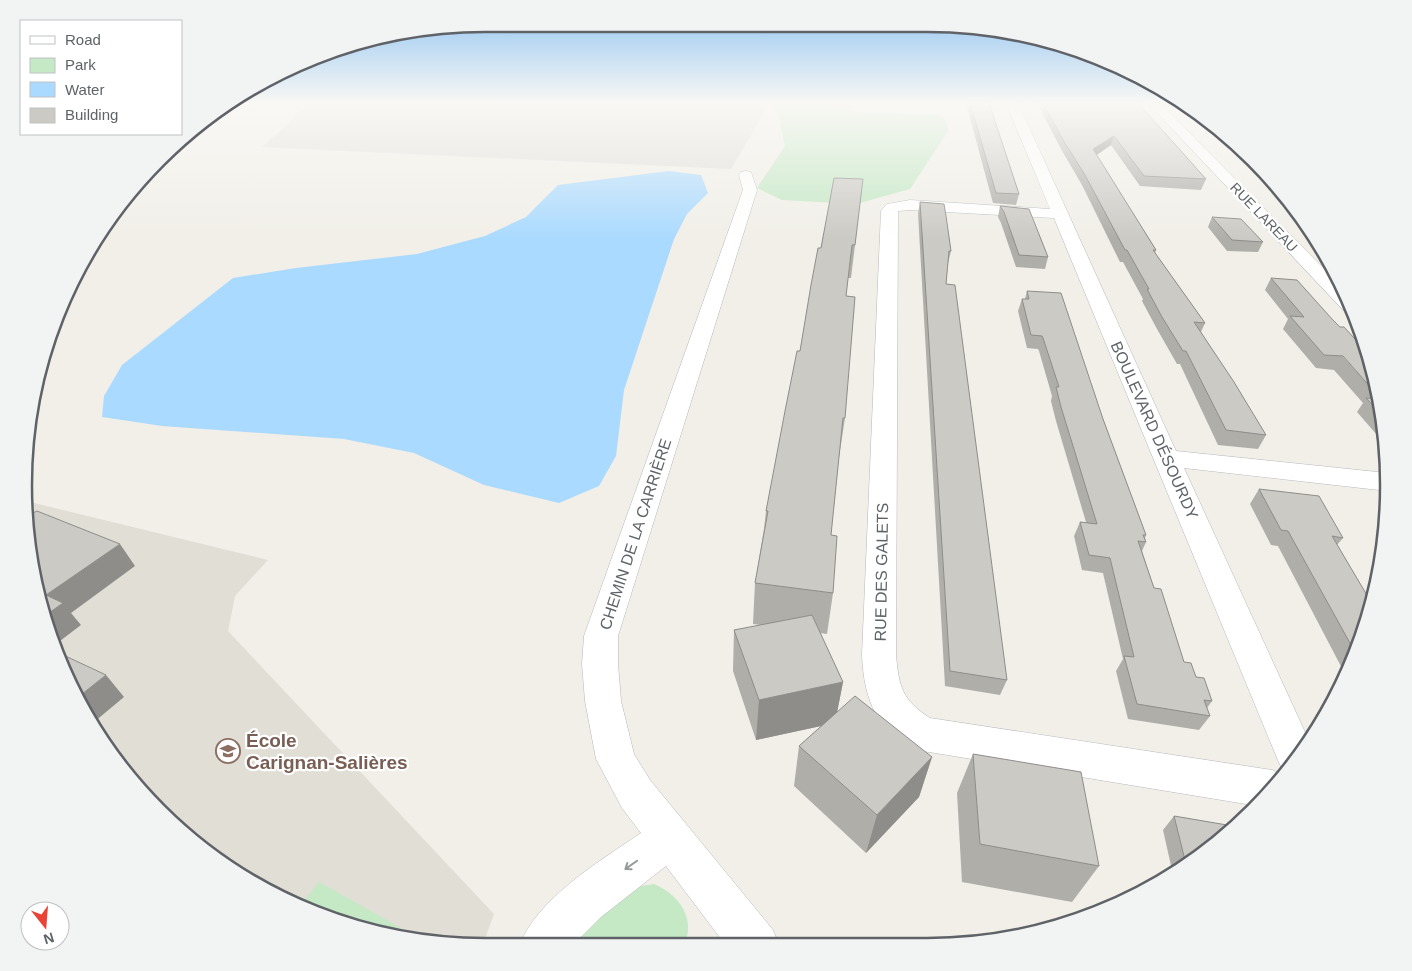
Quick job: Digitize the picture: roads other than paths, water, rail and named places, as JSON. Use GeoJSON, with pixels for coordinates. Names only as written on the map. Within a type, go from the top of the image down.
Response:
{"type":"FeatureCollection","features":[{"type":"Feature","properties":{"kind":"street","name":"BOULEVARD DÉSOURDY"},"geometry":{"type":"LineString","coordinates":[[1032,148],[1294,750]]}},
{"type":"Feature","properties":{"kind":"street","name":"RUE LAREAU"},"geometry":{"type":"LineString","coordinates":[[1198,148],[1336,291]]}},
{"type":"Feature","properties":{"kind":"street","name":"CHEMIN DE LA CARRIÈRE"},"geometry":{"type":"LineString","coordinates":[[745,938],[671,837],[636,794],[616,758],[603,701],[600,664],[601,636],[750,190],[746,175]]}},
{"type":"Feature","properties":{"kind":"street","name":"RUE DES GALETS"},"geometry":{"type":"LineString","coordinates":[[1060,214],[910,205],[894,207],[889,211],[879,655],[880,677],[886,702],[903,722],[923,734],[1264,788]]}},
{"type":"Feature","properties":{"kind":"street"},"geometry":{"type":"LineString","coordinates":[[1167,458],[1380,481]]}},
{"type":"Feature","properties":{"kind":"street"},"geometry":{"type":"LineString","coordinates":[[550,938],[575,911],[618,874],[671,837]]}},
{"type":"Feature","properties":{"kind":"water"},"geometry":{"type":"Polygon","coordinates":[[[669,171],[701,175],[708,193],[687,214],[674,239],[624,390],[616,456],[599,486],[559,503],[484,485],[414,453],[344,439],[162,426],[102,417],[104,396],[122,365],[233,278],[296,268],[417,254],[485,236],[526,217],[558,185],[669,171]]]}},
{"type":"Feature","properties":{"kind":"place","name":"École Carignan-Salières"},"geometry":{"type":"Point","coordinates":[228,751]}}]}
